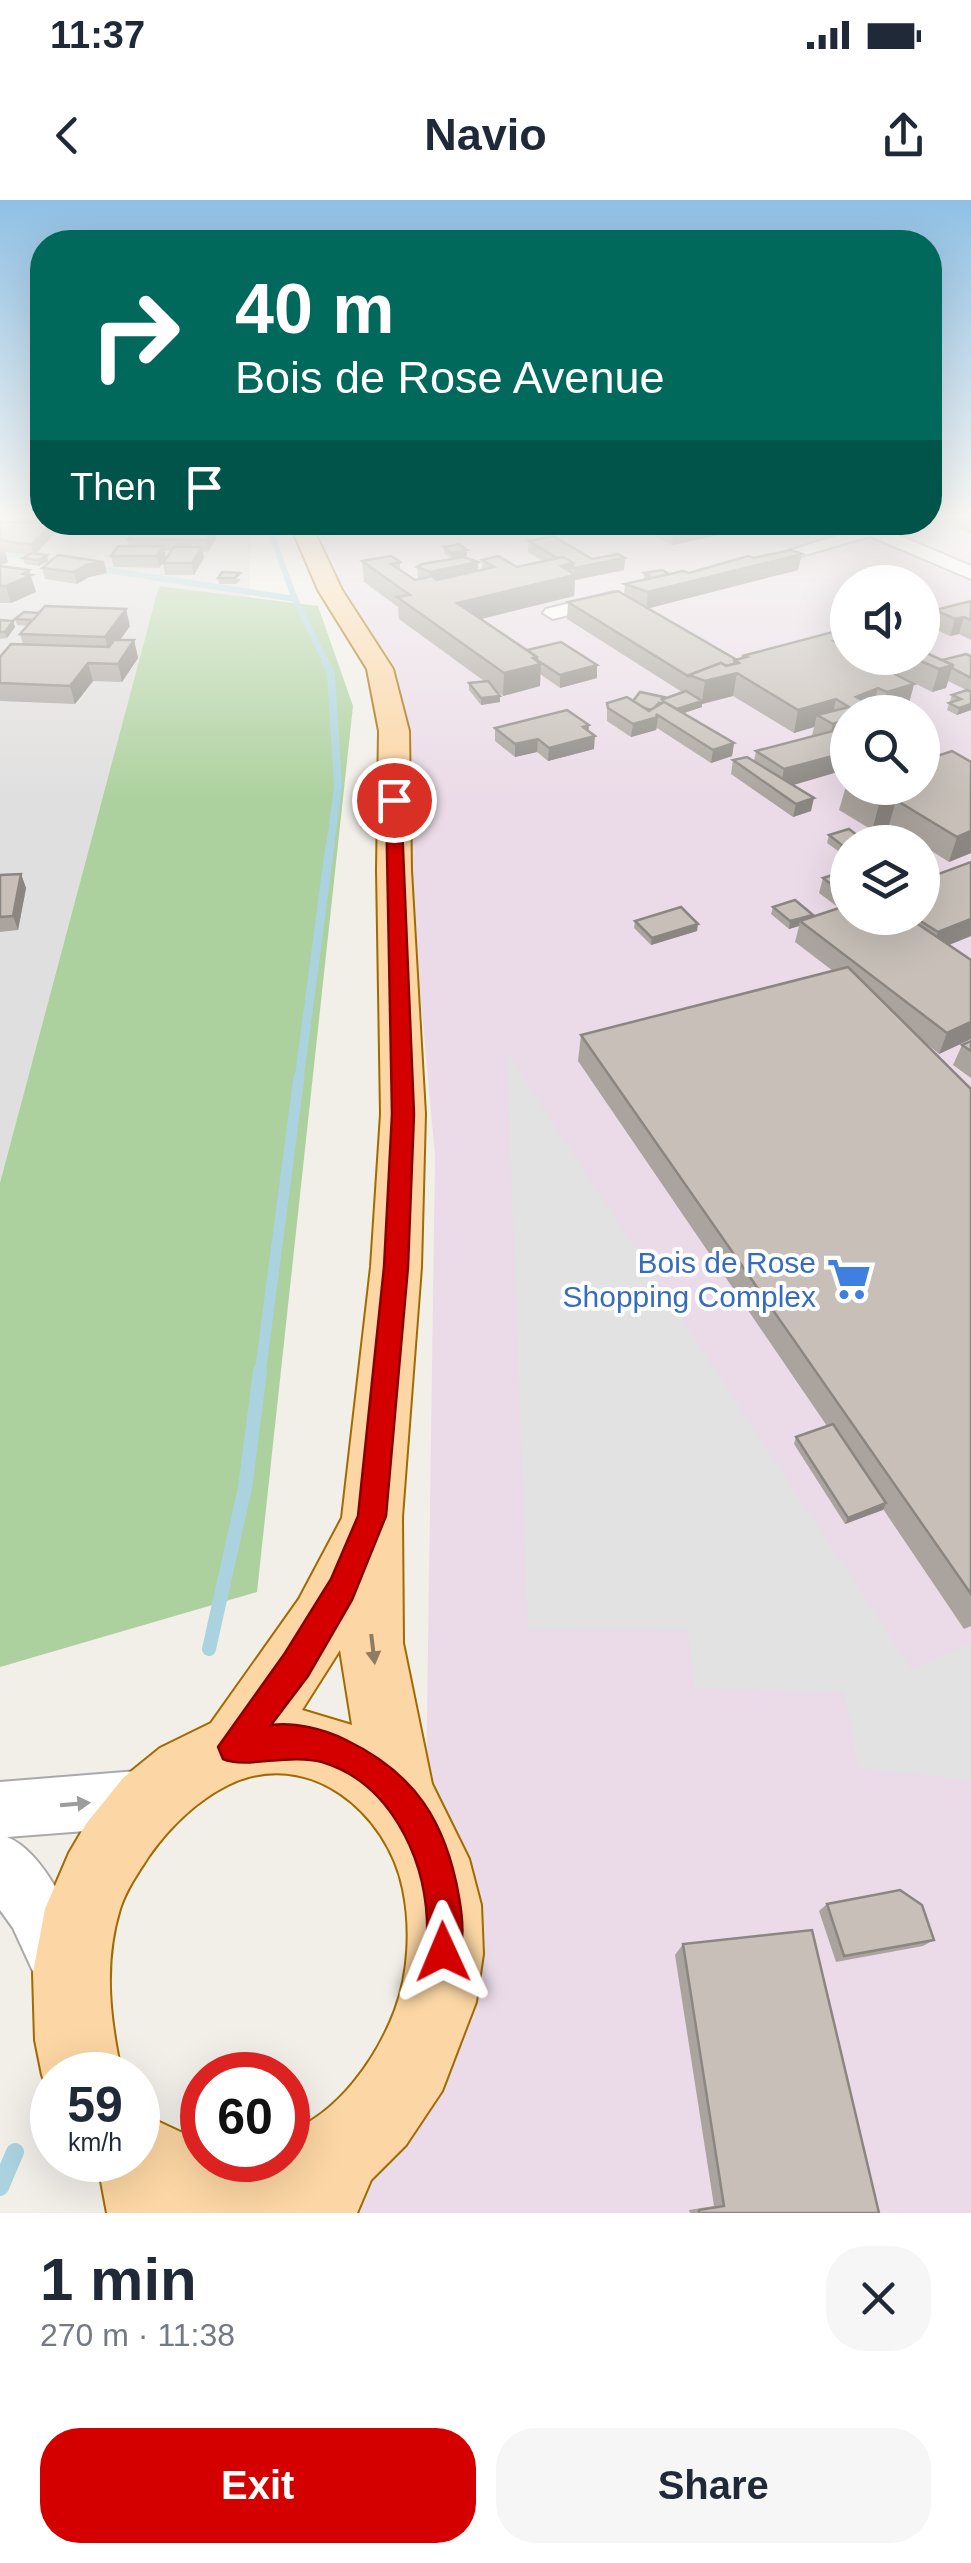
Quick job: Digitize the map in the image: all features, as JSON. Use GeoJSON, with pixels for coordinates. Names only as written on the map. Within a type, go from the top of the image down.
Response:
{"type":"FeatureCollection","features":[{"type":"Feature","properties":{"kind":"main road"},"geometry":{"type":"LineString","coordinates":[[343,610],[380,669],[394,731],[394,870],[403,1114],[396,1267],[372,1516],[370,1643],[400,1796]]}},
{"type":"Feature","properties":{"kind":"main road"},"geometry":{"type":"LineString","coordinates":[[234,1747],[296,1664],[342,1590],[372,1516]]}},
{"type":"Feature","properties":{"kind":"main road"},"geometry":{"type":"LineString","coordinates":[[76,2052],[68,1982],[80,1912],[109,1848],[150,1798],[190,1766],[234,1747],[280,1740],[325,1746],[365,1766],[400,1796],[420,1826],[436,1862],[446,1921],[441,1984],[422,2048],[388,2104],[327,2182],[199,2184],[160,2165]]}},
{"type":"Feature","properties":{"kind":"main road"},"geometry":{"type":"LineString","coordinates":[[144,2182],[150,2213]]}},
{"type":"Feature","properties":{"kind":"street"},"geometry":{"type":"LineString","coordinates":[[553,613],[566,610]]}},
{"type":"Feature","properties":{"kind":"street"},"geometry":{"type":"LineString","coordinates":[[0,1810],[150,1798]]}},
{"type":"Feature","properties":{"kind":"street"},"geometry":{"type":"LineString","coordinates":[[0,1863],[34,1907],[68,1982]]}},
{"type":"Feature","properties":{"kind":"shaded area"},"geometry":{"type":"Polygon","coordinates":[[[0,610],[153,610],[0,1204],[0,610]]]}},
{"type":"Feature","properties":{"kind":"shaded area"},"geometry":{"type":"Polygon","coordinates":[[[355,610],[830,610],[830,675],[940,675],[940,610],[971,610],[971,2213],[337,2213],[424,1927],[435,1156],[409,869],[409,726],[395,667],[355,610]]]}},
{"type":"Feature","properties":{"kind":"shaded area"},"geometry":{"type":"Polygon","coordinates":[[[507,1053],[912,1670],[971,1643],[971,1780],[858,1768],[845,1692],[694,1688],[688,1630],[528,1629],[507,1053]]]}},
{"type":"Feature","properties":{"kind":"green space"},"geometry":{"type":"Polygon","coordinates":[[[153,610],[319,610],[353,706],[257,1592],[0,1667],[0,1183],[153,610]]]}},
{"type":"Feature","properties":{"kind":"building"},"geometry":{"type":"Polygon","coordinates":[[[41,610],[125,610],[105,637],[20,634],[41,610]]]}},
{"type":"Feature","properties":{"kind":"building"},"geometry":{"type":"Polygon","coordinates":[[[415,610],[467,610],[537,657],[533,658],[541,664],[504,673],[415,610]]]}},
{"type":"Feature","properties":{"kind":"building"},"geometry":{"type":"Polygon","coordinates":[[[581,610],[651,610],[737,660],[688,676],[581,610]]]}},
{"type":"Feature","properties":{"kind":"building"},"geometry":{"type":"Polygon","coordinates":[[[940,610],[971,610],[971,620],[955,619],[940,610]]]}},
{"type":"Feature","properties":{"kind":"building"},"geometry":{"type":"Polygon","coordinates":[[[24,612],[39,613],[33,620],[15,619],[24,612]]]}},
{"type":"Feature","properties":{"kind":"building"},"geometry":{"type":"Polygon","coordinates":[[[0,620],[13,621],[5,632],[0,632],[0,620]]]}},
{"type":"Feature","properties":{"kind":"building"},"geometry":{"type":"Polygon","coordinates":[[[830,633],[830,675],[897,675],[914,684],[887,692],[878,688],[861,695],[830,695],[830,701],[798,710],[737,673],[705,681],[689,675],[721,663],[739,663],[735,660],[746,657],[742,656],[830,633]]]}},
{"type":"Feature","properties":{"kind":"building"},"geometry":{"type":"Polygon","coordinates":[[[114,640],[134,640],[118,664],[88,663],[70,686],[0,683],[0,657],[11,644],[109,647],[114,640]]]}},
{"type":"Feature","properties":{"kind":"building"},"geometry":{"type":"Polygon","coordinates":[[[561,642],[597,665],[560,675],[527,650],[561,642]]]}},
{"type":"Feature","properties":{"kind":"building"},"geometry":{"type":"Polygon","coordinates":[[[971,656],[971,678],[942,660],[971,656]]]}},
{"type":"Feature","properties":{"kind":"building"},"geometry":{"type":"Polygon","coordinates":[[[488,681],[500,696],[481,698],[469,683],[488,681]]]}},
{"type":"Feature","properties":{"kind":"building"},"geometry":{"type":"Polygon","coordinates":[[[686,691],[702,701],[677,709],[664,702],[652,710],[633,701],[640,692],[664,697],[661,700],[686,691]]]}},
{"type":"Feature","properties":{"kind":"building"},"geometry":{"type":"Polygon","coordinates":[[[971,692],[971,704],[959,708],[949,703],[961,699],[952,695],[971,692]]]}},
{"type":"Feature","properties":{"kind":"building"},"geometry":{"type":"Polygon","coordinates":[[[627,697],[649,711],[664,702],[734,743],[713,750],[656,714],[658,717],[633,724],[608,708],[607,703],[627,697]]]}},
{"type":"Feature","properties":{"kind":"building"},"geometry":{"type":"Polygon","coordinates":[[[567,710],[589,725],[583,727],[595,736],[549,748],[538,739],[515,744],[495,728],[567,710]]]}},
{"type":"Feature","properties":{"kind":"building"},"geometry":{"type":"Polygon","coordinates":[[[830,712],[830,722],[817,715],[830,712]]]}},
{"type":"Feature","properties":{"kind":"building"},"geometry":{"type":"Polygon","coordinates":[[[830,732],[830,757],[784,769],[756,751],[830,732]]]}},
{"type":"Feature","properties":{"kind":"building"},"geometry":{"type":"Polygon","coordinates":[[[952,751],[971,762],[971,831],[957,837],[904,805],[940,805],[940,755],[952,751]]]}},
{"type":"Feature","properties":{"kind":"building"},"geometry":{"type":"Polygon","coordinates":[[[747,757],[814,798],[796,804],[733,760],[747,757]]]}},
{"type":"Feature","properties":{"kind":"building"},"geometry":{"type":"Polygon","coordinates":[[[971,862],[971,919],[940,931],[940,873],[971,862]]]}},
{"type":"Feature","properties":{"kind":"building"},"geometry":{"type":"Polygon","coordinates":[[[21,874],[13,916],[0,917],[0,875],[21,874]]]}},
{"type":"Feature","properties":{"kind":"building"},"geometry":{"type":"Polygon","coordinates":[[[795,900],[813,915],[790,921],[773,907],[795,900]]]}},
{"type":"Feature","properties":{"kind":"building"},"geometry":{"type":"Polygon","coordinates":[[[681,907],[698,924],[652,938],[635,921],[681,907]]]}},
{"type":"Feature","properties":{"kind":"building"},"geometry":{"type":"Polygon","coordinates":[[[830,911],[830,935],[934,935],[971,960],[971,1022],[947,1033],[800,921],[830,911]]]}},
{"type":"Feature","properties":{"kind":"building","name":"Bois de Rose Shopping Complex"},"geometry":{"type":"Polygon","coordinates":[[[848,967],[971,1089],[971,1594],[581,1035],[848,967]]]}},
{"type":"Feature","properties":{"kind":"building"},"geometry":{"type":"Polygon","coordinates":[[[833,1424],[886,1503],[848,1518],[796,1437],[833,1424]]]}},
{"type":"Feature","properties":{"kind":"building"},"geometry":{"type":"Polygon","coordinates":[[[900,1890],[922,1905],[934,1940],[844,1956],[827,1904],[900,1890]]]}},
{"type":"Feature","properties":{"kind":"building"},"geometry":{"type":"Polygon","coordinates":[[[812,1930],[879,2213],[699,2213],[724,2206],[683,1944],[812,1930]]]}},
{"type":"Feature","properties":{"kind":"waterway"},"geometry":{"type":"LineString","coordinates":[[300,610],[326,663]]}},
{"type":"Feature","properties":{"kind":"waterway"},"geometry":{"type":"LineString","coordinates":[[325,661],[331,674],[338,787],[330,847]]}},
{"type":"Feature","properties":{"kind":"waterway"},"geometry":{"type":"LineString","coordinates":[[299,1080],[330,845]]}},
{"type":"Feature","properties":{"kind":"waterway"},"geometry":{"type":"LineString","coordinates":[[260,1374],[299,1077]]}},
{"type":"Feature","properties":{"kind":"waterway"},"geometry":{"type":"LineString","coordinates":[[209,1649],[245,1488],[260,1371]]}},
{"type":"Feature","properties":{"kind":"waterway"},"geometry":{"type":"LineString","coordinates":[[0,2187],[15,2152]]}},
{"type":"Feature","properties":{"kind":"place","name":"Bois de Rose Shopping Complex"},"geometry":{"type":"Point","coordinates":[849,1279]}},
{"type":"Feature","properties":{"kind":"route"},"geometry":{"type":"LineString","coordinates":[[394,800],[403,1114],[396,1267],[372,1516],[342,1590],[296,1664],[234,1747],[280,1740],[325,1746],[365,1766],[400,1796],[420,1826],[436,1862],[446,1921],[443,1952]]}}]}
